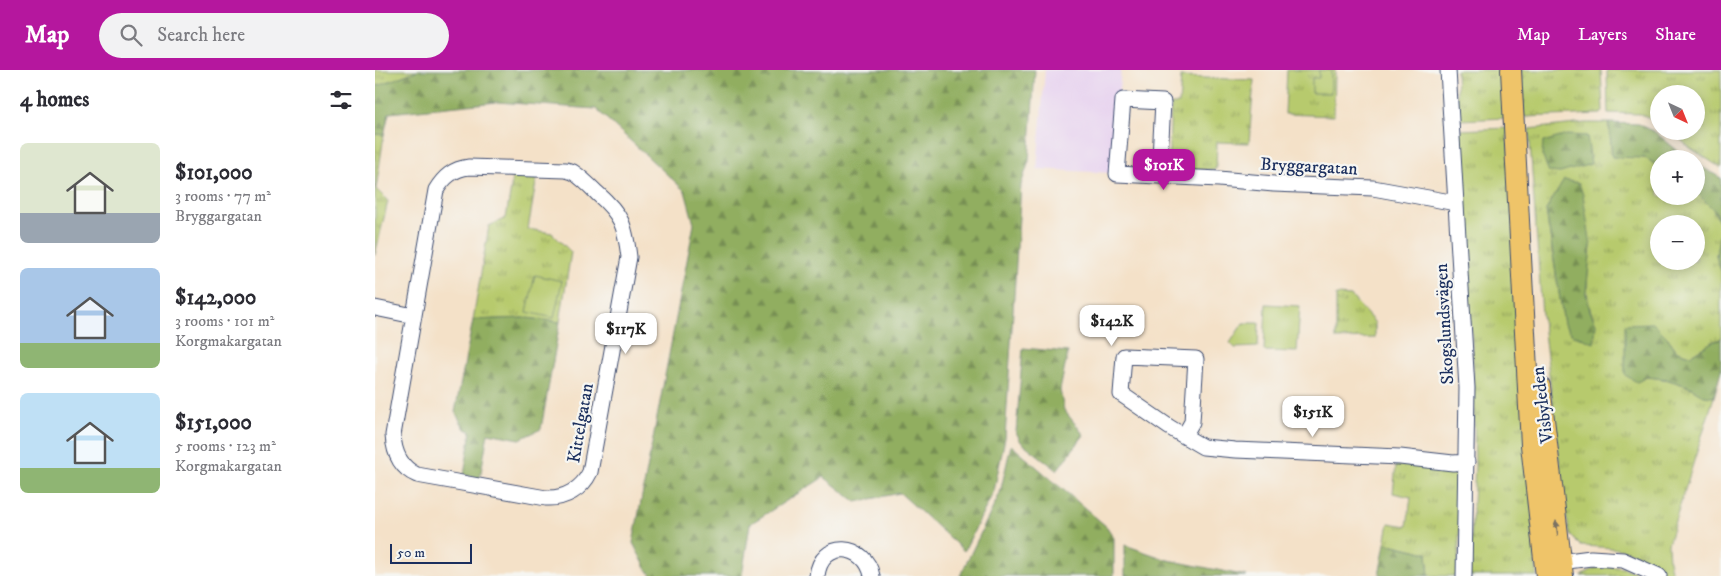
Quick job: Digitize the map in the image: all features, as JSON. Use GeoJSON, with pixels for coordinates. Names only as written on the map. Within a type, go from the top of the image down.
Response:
{"type":"FeatureCollection","features":[{"type":"Feature","properties":{"kind":"main road","name":"Visbyleden"},"geometry":{"type":"LineString","coordinates":[[1511,70],[1521,233],[1530,436],[1554,569]]}},
{"type":"Feature","properties":{"kind":"street","name":"Skogslundsvägen"},"geometry":{"type":"LineString","coordinates":[[1448,70],[1467,388],[1464,576]]}},
{"type":"Feature","properties":{"kind":"street","name":"Bryggargatan"},"geometry":{"type":"LineString","coordinates":[[1159,176],[1163,102],[1123,100],[1117,174],[1159,176],[1219,178],[1274,184],[1373,188],[1456,203]]}},
{"type":"Feature","properties":{"kind":"street","name":"Kittelgatan"},"geometry":{"type":"LineString","coordinates":[[459,168],[566,170],[581,177],[613,207],[621,220],[626,235],[629,257],[590,472],[587,479],[567,495],[558,498],[546,498],[417,475],[409,471],[395,452],[393,435],[414,316],[436,190],[450,173],[459,168]]}},
{"type":"Feature","properties":{"kind":"street"},"geometry":{"type":"LineString","coordinates":[[375,308],[414,316]]}},
{"type":"Feature","properties":{"kind":"street"},"geometry":{"type":"LineString","coordinates":[[1184,436],[1192,422],[1196,359],[1123,356],[1121,394],[1169,427],[1203,448],[1400,457],[1453,463],[1467,462]]}},
{"type":"Feature","properties":{"kind":"street"},"geometry":{"type":"LineString","coordinates":[[817,576],[822,558],[831,552],[843,549],[853,551],[867,562],[872,576]]}},
{"type":"Feature","properties":{"kind":"street"},"geometry":{"type":"LineString","coordinates":[[1554,569],[1591,558],[1623,560],[1659,576]]}},
{"type":"Feature","properties":{"kind":"shaded area"},"geometry":{"type":"Polygon","coordinates":[[[1045,70],[1121,70],[1111,173],[1037,169],[1045,70]]]}},
{"type":"Feature","properties":{"kind":"green space"},"geometry":{"type":"Polygon","coordinates":[[[375,70],[418,70],[375,87],[375,70]]]}},
{"type":"Feature","properties":{"kind":"green space"},"geometry":{"type":"Polygon","coordinates":[[[418,70],[1035,70],[1029,161],[1021,185],[1005,438],[994,491],[964,551],[900,493],[856,502],[824,477],[750,524],[742,576],[652,576],[633,543],[694,224],[685,191],[596,109],[497,102],[389,113],[384,135],[375,134],[375,87],[418,70]]]}},
{"type":"Feature","properties":{"kind":"green space"},"geometry":{"type":"Polygon","coordinates":[[[1287,70],[1335,70],[1334,116],[1285,114],[1287,70]]]}},
{"type":"Feature","properties":{"kind":"green space"},"geometry":{"type":"Polygon","coordinates":[[[1319,70],[1331,70],[1331,93],[1312,93],[1312,78],[1319,78],[1319,70]]]}},
{"type":"Feature","properties":{"kind":"green space"},"geometry":{"type":"Polygon","coordinates":[[[1456,70],[1503,70],[1508,118],[1458,120],[1456,70]]]}},
{"type":"Feature","properties":{"kind":"green space"},"geometry":{"type":"Polygon","coordinates":[[[1521,70],[1601,70],[1603,111],[1601,114],[1524,117],[1521,70]]]}},
{"type":"Feature","properties":{"kind":"green space"},"geometry":{"type":"Polygon","coordinates":[[[1607,70],[1721,70],[1721,168],[1705,158],[1705,150],[1693,150],[1681,140],[1705,140],[1705,85],[1650,85],[1650,118],[1640,114],[1608,113],[1607,70]]]}},
{"type":"Feature","properties":{"kind":"green space"},"geometry":{"type":"Polygon","coordinates":[[[1181,77],[1254,80],[1249,143],[1217,142],[1216,169],[1168,171],[1171,104],[1179,104],[1181,77]]]}},
{"type":"Feature","properties":{"kind":"green space"},"geometry":{"type":"Polygon","coordinates":[[[1585,123],[1609,123],[1612,156],[1645,158],[1650,161],[1650,205],[1705,205],[1705,201],[1713,209],[1721,225],[1716,256],[1721,271],[1721,339],[1712,342],[1691,355],[1677,351],[1667,337],[1647,377],[1678,383],[1714,397],[1668,544],[1672,573],[1666,575],[1637,555],[1627,551],[1614,548],[1581,546],[1570,535],[1565,510],[1542,315],[1529,129],[1585,123]],[[1546,210],[1564,324],[1573,335],[1596,324],[1587,295],[1591,246],[1546,210]]]}},
{"type":"Feature","properties":{"kind":"green space"},"geometry":{"type":"Polygon","coordinates":[[[1609,123],[1639,124],[1650,130],[1650,140],[1665,140],[1677,150],[1650,150],[1650,161],[1645,158],[1612,157],[1609,123]]]}},
{"type":"Feature","properties":{"kind":"green space"},"geometry":{"type":"Polygon","coordinates":[[[1507,128],[1537,576],[1469,576],[1475,466],[1473,360],[1459,130],[1507,128]]]}},
{"type":"Feature","properties":{"kind":"green space"},"geometry":{"type":"Polygon","coordinates":[[[375,134],[384,135],[376,189],[388,201],[375,255],[375,134]]]}},
{"type":"Feature","properties":{"kind":"green space"},"geometry":{"type":"Polygon","coordinates":[[[1567,135],[1587,136],[1591,164],[1560,173],[1549,172],[1542,155],[1543,142],[1567,135]]]}},
{"type":"Feature","properties":{"kind":"green space"},"geometry":{"type":"Polygon","coordinates":[[[1705,169],[1721,178],[1721,225],[1713,209],[1705,201],[1705,169]]]}},
{"type":"Feature","properties":{"kind":"green space"},"geometry":{"type":"Polygon","coordinates":[[[513,176],[537,177],[528,229],[552,233],[571,252],[560,322],[526,318],[473,320],[489,226],[506,218],[513,176]]]}},
{"type":"Feature","properties":{"kind":"green space"},"geometry":{"type":"Polygon","coordinates":[[[1564,180],[1579,183],[1583,195],[1591,246],[1586,293],[1590,311],[1596,324],[1594,343],[1573,335],[1564,324],[1546,210],[1564,180]]]}},
{"type":"Feature","properties":{"kind":"green space"},"geometry":{"type":"Polygon","coordinates":[[[1721,225],[1721,271],[1716,256],[1721,225]]]}},
{"type":"Feature","properties":{"kind":"green space"},"geometry":{"type":"Polygon","coordinates":[[[535,275],[562,281],[554,318],[527,312],[535,275]]]}},
{"type":"Feature","properties":{"kind":"green space"},"geometry":{"type":"Polygon","coordinates":[[[1336,295],[1351,296],[1375,323],[1375,338],[1336,339],[1336,295]]]}},
{"type":"Feature","properties":{"kind":"green space"},"geometry":{"type":"Polygon","coordinates":[[[1266,304],[1300,306],[1297,352],[1264,351],[1266,304]]]}},
{"type":"Feature","properties":{"kind":"green space"},"geometry":{"type":"Polygon","coordinates":[[[526,318],[560,322],[541,429],[520,439],[488,433],[480,478],[464,475],[471,431],[465,429],[455,412],[473,320],[526,318]]]}},
{"type":"Feature","properties":{"kind":"green space"},"geometry":{"type":"Polygon","coordinates":[[[1243,323],[1259,323],[1258,347],[1235,348],[1230,343],[1243,323]]]}},
{"type":"Feature","properties":{"kind":"green space"},"geometry":{"type":"Polygon","coordinates":[[[1653,323],[1667,337],[1677,351],[1691,355],[1712,342],[1721,339],[1721,371],[1714,397],[1704,396],[1690,387],[1666,379],[1647,377],[1637,382],[1625,375],[1625,324],[1653,323]]]}},
{"type":"Feature","properties":{"kind":"green space"},"geometry":{"type":"Polygon","coordinates":[[[1023,348],[1068,352],[1060,390],[1064,410],[1084,435],[1057,470],[1021,442],[1016,432],[1023,348]]]}},
{"type":"Feature","properties":{"kind":"green space"},"geometry":{"type":"Polygon","coordinates":[[[1011,445],[1107,527],[1114,538],[1114,576],[960,576],[1000,493],[1011,445]]]}},
{"type":"Feature","properties":{"kind":"green space"},"geometry":{"type":"Polygon","coordinates":[[[1396,465],[1453,468],[1461,477],[1458,576],[1429,576],[1427,553],[1385,543],[1389,523],[1407,526],[1411,497],[1393,493],[1396,465]]]}},
{"type":"Feature","properties":{"kind":"green space"},"geometry":{"type":"Polygon","coordinates":[[[1385,543],[1427,553],[1429,576],[1379,576],[1385,543]]]}},
{"type":"Feature","properties":{"kind":"green space"},"geometry":{"type":"Polygon","coordinates":[[[1125,545],[1168,560],[1247,576],[1125,576],[1125,545]]]}},
{"type":"Feature","properties":{"kind":"green space"},"geometry":{"type":"Polygon","coordinates":[[[1607,566],[1624,568],[1646,576],[1581,576],[1593,569],[1607,566]]]}}]}
